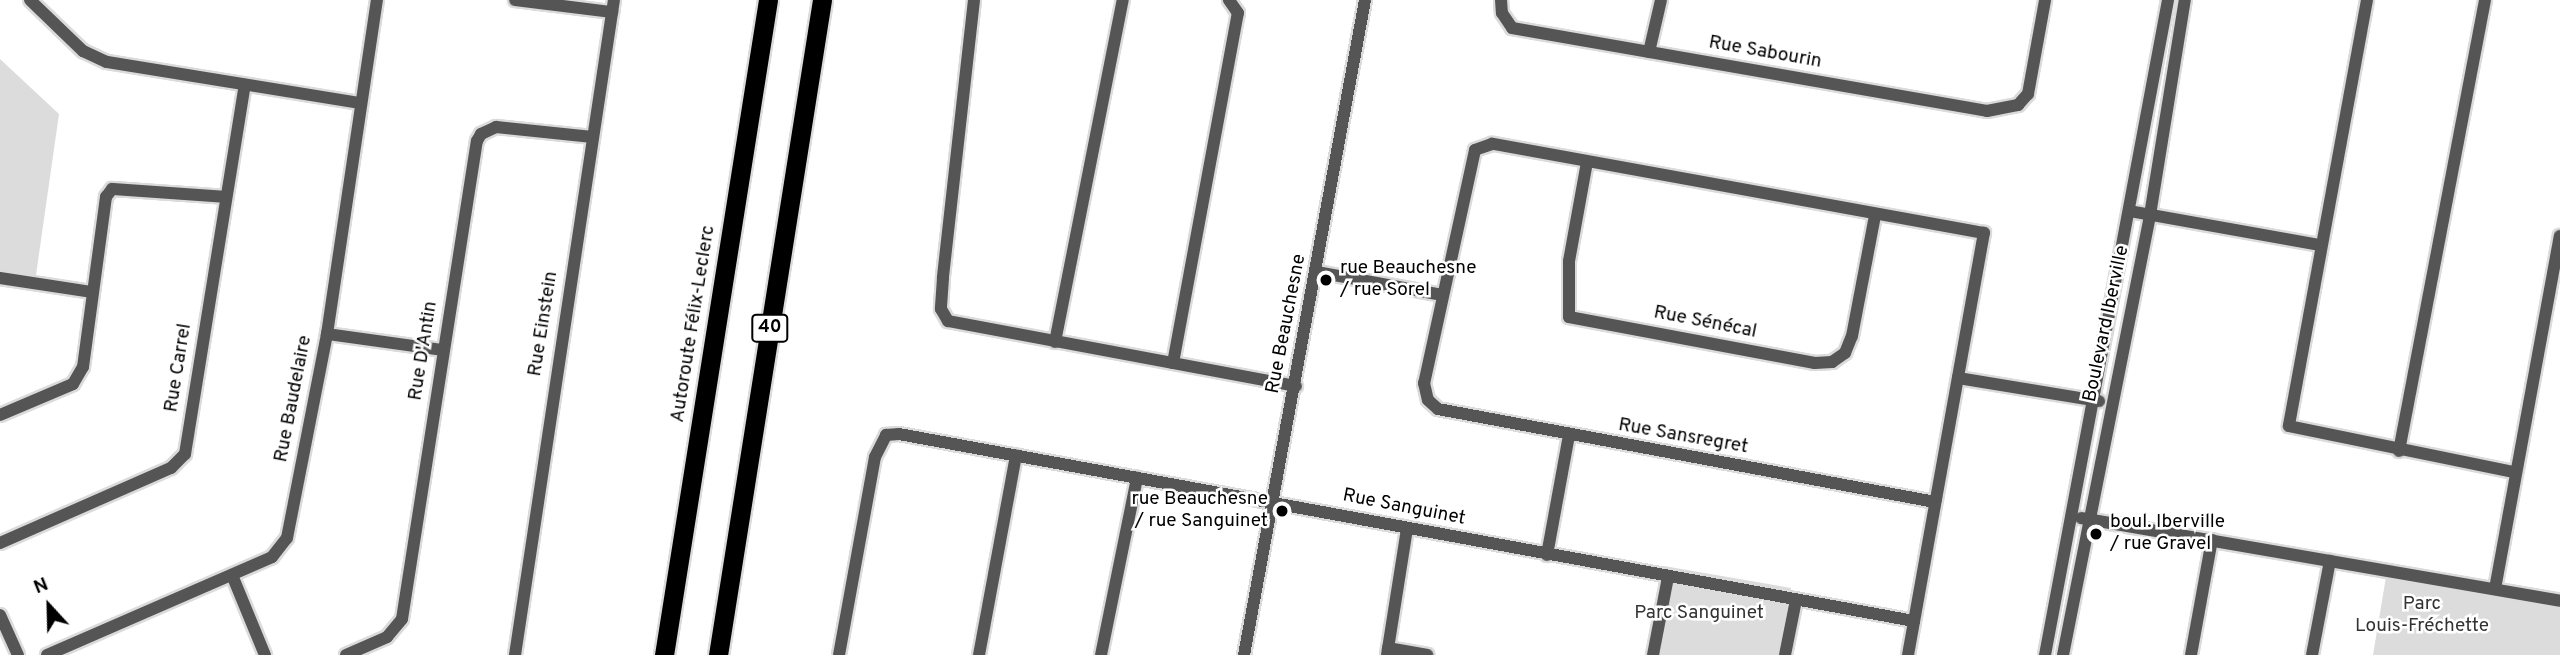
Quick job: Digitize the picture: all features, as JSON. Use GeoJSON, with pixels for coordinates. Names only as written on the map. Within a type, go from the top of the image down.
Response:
{"type":"FeatureCollection","features":[{"type":"Feature","properties":{"kind":"highway","name":"Autoroute Félix-Leclerc"},"geometry":{"type":"LineString","coordinates":[[664,655],[768,0]]}},
{"type":"Feature","properties":{"kind":"highway","name":"40"},"geometry":{"type":"LineString","coordinates":[[718,655],[822,0]]}},
{"type":"Feature","properties":{"kind":"street"},"geometry":{"type":"LineString","coordinates":[[30,0],[93,57],[361,103]]}},
{"type":"Feature","properties":{"kind":"street","name":"Rue Baudelaire"},"geometry":{"type":"LineString","coordinates":[[47,655],[272,557],[287,538],[327,334],[377,0]]}},
{"type":"Feature","properties":{"kind":"street"},"geometry":{"type":"LineString","coordinates":[[514,0],[613,6]]}},
{"type":"Feature","properties":{"kind":"street"},"geometry":{"type":"LineString","coordinates":[[974,0],[942,288],[941,309],[948,321],[1296,386]]}},
{"type":"Feature","properties":{"kind":"street"},"geometry":{"type":"LineString","coordinates":[[1055,342],[1123,0]]}},
{"type":"Feature","properties":{"kind":"street","name":"Rue Beauchesne"},"geometry":{"type":"LineString","coordinates":[[1244,655],[1296,386],[1365,0]]}},
{"type":"Feature","properties":{"kind":"street","name":"Rue Sabourin"},"geometry":{"type":"LineString","coordinates":[[1502,0],[1507,23],[1649,52],[1987,111],[2018,105],[2028,94],[2045,0]]}},
{"type":"Feature","properties":{"kind":"street"},"geometry":{"type":"LineString","coordinates":[[1649,52],[1661,0]]}},
{"type":"Feature","properties":{"kind":"street","name":"Boulevard Iberville"},"geometry":{"type":"LineString","coordinates":[[2045,655],[2168,0]]}},
{"type":"Feature","properties":{"kind":"street","name":"Boulevard Iberville"},"geometry":{"type":"LineString","coordinates":[[2063,655],[2109,402],[2150,215],[2185,0]]}},
{"type":"Feature","properties":{"kind":"street"},"geometry":{"type":"LineString","coordinates":[[2367,0],[2291,400],[2289,426],[2294,430],[2514,472]]}},
{"type":"Feature","properties":{"kind":"street"},"geometry":{"type":"LineString","coordinates":[[2399,451],[2486,0]]}},
{"type":"Feature","properties":{"kind":"street"},"geometry":{"type":"LineString","coordinates":[[1173,363],[1233,3]]}},
{"type":"Feature","properties":{"kind":"street","name":"Rue Einstein"},"geometry":{"type":"LineString","coordinates":[[515,655],[613,6]]}},
{"type":"Feature","properties":{"kind":"street","name":"Rue Carrel"},"geometry":{"type":"LineString","coordinates":[[0,542],[171,468],[185,454],[245,85]]}},
{"type":"Feature","properties":{"kind":"street","name":"Rue D'Antin"},"geometry":{"type":"LineString","coordinates":[[346,655],[387,637],[402,619],[443,350],[481,134],[496,127],[592,137]]}},
{"type":"Feature","properties":{"kind":"street"},"geometry":{"type":"LineString","coordinates":[[1317,272],[1442,295],[1471,157],[1488,145],[1984,233],[1908,655]]}},
{"type":"Feature","properties":{"kind":"street","name":"Rue Sénécal"},"geometry":{"type":"LineString","coordinates":[[1587,162],[1569,261],[1569,317],[1815,363],[1832,362],[1845,353],[1852,336],[1875,215]]}},
{"type":"Feature","properties":{"kind":"street"},"geometry":{"type":"LineString","coordinates":[[0,415],[73,384],[83,367],[91,292],[106,197],[112,189],[225,197]]}},
{"type":"Feature","properties":{"kind":"street"},"geometry":{"type":"LineString","coordinates":[[2129,211],[2320,245]]}},
{"type":"Feature","properties":{"kind":"street"},"geometry":{"type":"LineString","coordinates":[[2495,590],[2514,472],[2560,240]]}},
{"type":"Feature","properties":{"kind":"street"},"geometry":{"type":"LineString","coordinates":[[0,278],[91,292]]}},
{"type":"Feature","properties":{"kind":"street","name":"Rue Sansregret"},"geometry":{"type":"LineString","coordinates":[[1442,295],[1424,383],[1429,400],[1450,414],[1935,502]]}},
{"type":"Feature","properties":{"kind":"street"},"geometry":{"type":"LineString","coordinates":[[327,334],[443,350]]}},
{"type":"Feature","properties":{"kind":"street"},"geometry":{"type":"LineString","coordinates":[[1958,378],[2109,402]]}},
{"type":"Feature","properties":{"kind":"street","name":"Rue Sanguinet"},"geometry":{"type":"LineString","coordinates":[[839,655],[875,457],[886,435],[1272,502],[1914,621]]}},
{"type":"Feature","properties":{"kind":"street"},"geometry":{"type":"LineString","coordinates":[[1547,555],[1569,435]]}},
{"type":"Feature","properties":{"kind":"street"},"geometry":{"type":"LineString","coordinates":[[979,655],[1016,456]]}},
{"type":"Feature","properties":{"kind":"street"},"geometry":{"type":"LineString","coordinates":[[1101,655],[1137,478]]}},
{"type":"Feature","properties":{"kind":"street"},"geometry":{"type":"LineString","coordinates":[[2070,516],[2560,601]]}},
{"type":"Feature","properties":{"kind":"street"},"geometry":{"type":"LineString","coordinates":[[1407,529],[1388,652],[1427,655]]}},
{"type":"Feature","properties":{"kind":"street"},"geometry":{"type":"LineString","coordinates":[[2191,655],[2212,540]]}},
{"type":"Feature","properties":{"kind":"street"},"geometry":{"type":"LineString","coordinates":[[2312,655],[2330,561]]}},
{"type":"Feature","properties":{"kind":"street"},"geometry":{"type":"LineString","coordinates":[[232,575],[265,655]]}},
{"type":"Feature","properties":{"kind":"street"},"geometry":{"type":"LineString","coordinates":[[1654,655],[1668,577]]}},
{"type":"Feature","properties":{"kind":"street"},"geometry":{"type":"LineString","coordinates":[[1784,655],[1796,600]]}},
{"type":"Feature","properties":{"kind":"street"},"geometry":{"type":"LineString","coordinates":[[0,615],[18,655]]}},
{"type":"Feature","properties":{"kind":"green space"},"geometry":{"type":"Polygon","coordinates":[[[0,59],[59,114],[35,282],[0,278],[0,59]]]}},
{"type":"Feature","properties":{"kind":"green space","name":"Parc Sanguinet"},"geometry":{"type":"Polygon","coordinates":[[[1664,566],[1791,588],[1778,655],[1650,655],[1664,566]]]}},
{"type":"Feature","properties":{"kind":"green space","name":"Parc Louis-Fréchette"},"geometry":{"type":"Polygon","coordinates":[[[2387,571],[2560,601],[2560,655],[2373,655],[2387,571]]]}},
{"type":"Feature","properties":{"kind":"place","name":"rue Beauchesne / rue Sorel"},"geometry":{"type":"Point","coordinates":[1326,280]}},
{"type":"Feature","properties":{"kind":"place","name":"rue Beauchesne / rue Sanguinet"},"geometry":{"type":"Point","coordinates":[1282,511]}},
{"type":"Feature","properties":{"kind":"place","name":"boul. Iberville / rue Gravel"},"geometry":{"type":"Point","coordinates":[2096,534]}}]}
